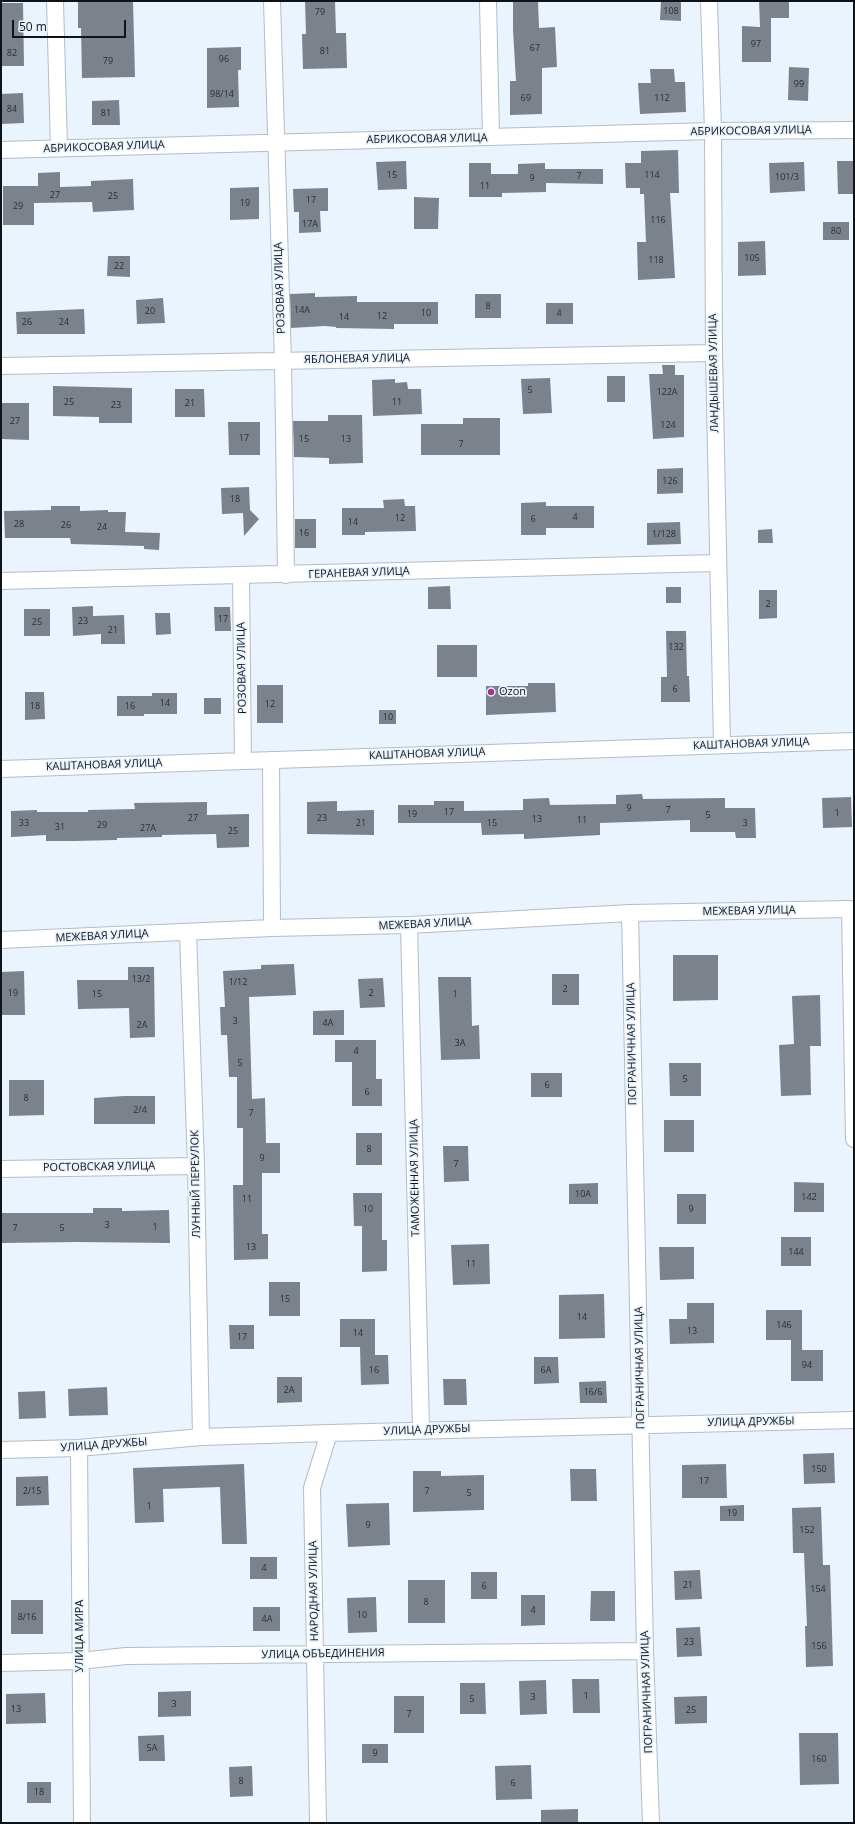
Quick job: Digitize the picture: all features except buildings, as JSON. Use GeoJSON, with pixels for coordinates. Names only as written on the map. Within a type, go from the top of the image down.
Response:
{"type":"FeatureCollection","features":[{"type":"Feature","properties":{"kind":"street"},"geometry":{"type":"LineString","coordinates":[[56,1],[59,148]]}},
{"type":"Feature","properties":{"kind":"street","name":"РОЗОВАЯ УЛИЦА"},"geometry":{"type":"LineString","coordinates":[[272,1],[283,360],[286,575]]}},
{"type":"Feature","properties":{"kind":"street"},"geometry":{"type":"LineString","coordinates":[[488,1],[491,137]]}},
{"type":"Feature","properties":{"kind":"street","name":"ЛАНДЫШЕВАЯ УЛИЦА"},"geometry":{"type":"LineString","coordinates":[[708,1],[713,131],[717,563],[722,744]]}},
{"type":"Feature","properties":{"kind":"street","name":"АБРИКОСОВАЯ УЛИЦА"},"geometry":{"type":"LineString","coordinates":[[1,150],[713,131],[854,130]]}},
{"type":"Feature","properties":{"kind":"street","name":"ЯБЛОНЕВАЯ УЛИЦА"},"geometry":{"type":"LineString","coordinates":[[1,366],[714,353]]}},
{"type":"Feature","properties":{"kind":"street","name":"ГЕРАНЕВАЯ УЛИЦА"},"geometry":{"type":"LineString","coordinates":[[1,581],[717,563]]}},
{"type":"Feature","properties":{"kind":"street","name":"РОЗОВАЯ УЛИЦА"},"geometry":{"type":"LineString","coordinates":[[241,576],[243,760]]}},
{"type":"Feature","properties":{"kind":"street","name":"КАШТАНОВАЯ УЛИЦА"},"geometry":{"type":"LineString","coordinates":[[1,769],[722,744],[854,741]]}},
{"type":"Feature","properties":{"kind":"street"},"geometry":{"type":"LineString","coordinates":[[271,760],[272,928]]}},
{"type":"Feature","properties":{"kind":"street","name":"МЕЖЕВАЯ УЛИЦА"},"geometry":{"type":"LineString","coordinates":[[1,940],[272,928],[409,926],[630,913],[850,909],[854,1139]]}},
{"type":"Feature","properties":{"kind":"street","name":"ПОГРАНИЧНАЯ УЛИЦА"},"geometry":{"type":"LineString","coordinates":[[630,913],[645,1651],[651,1823]]}},
{"type":"Feature","properties":{"kind":"street","name":"ТАМОЖЕННАЯ УЛИЦА"},"geometry":{"type":"LineString","coordinates":[[409,926],[421,1430]]}},
{"type":"Feature","properties":{"kind":"street","name":"ЛУННЫЙ ПЕРЕУЛОК"},"geometry":{"type":"LineString","coordinates":[[188,932],[196,1166],[201,1437]]}},
{"type":"Feature","properties":{"kind":"street","name":"РОСТОВСКАЯ УЛИЦА"},"geometry":{"type":"LineString","coordinates":[[1,1169],[196,1166]]}},
{"type":"Feature","properties":{"kind":"street","name":"УЛИЦА ДРУЖБЫ"},"geometry":{"type":"LineString","coordinates":[[1,1450],[78,1448],[201,1437],[329,1432],[854,1420]]}},
{"type":"Feature","properties":{"kind":"street","name":"НАРОДНАЯ УЛИЦА"},"geometry":{"type":"LineString","coordinates":[[318,1823],[312,1488],[329,1432]]}},
{"type":"Feature","properties":{"kind":"street","name":"УЛИЦА МИРА"},"geometry":{"type":"LineString","coordinates":[[78,1448],[82,1823]]}},
{"type":"Feature","properties":{"kind":"street","name":"УЛИЦА ОБЪЕДИНЕНИЯ"},"geometry":{"type":"LineString","coordinates":[[1,1663],[80,1661],[126,1656],[645,1651]]}},
{"type":"Feature","properties":{"kind":"place","name":"Ozon"},"geometry":{"type":"Point","coordinates":[491,692]}}]}
